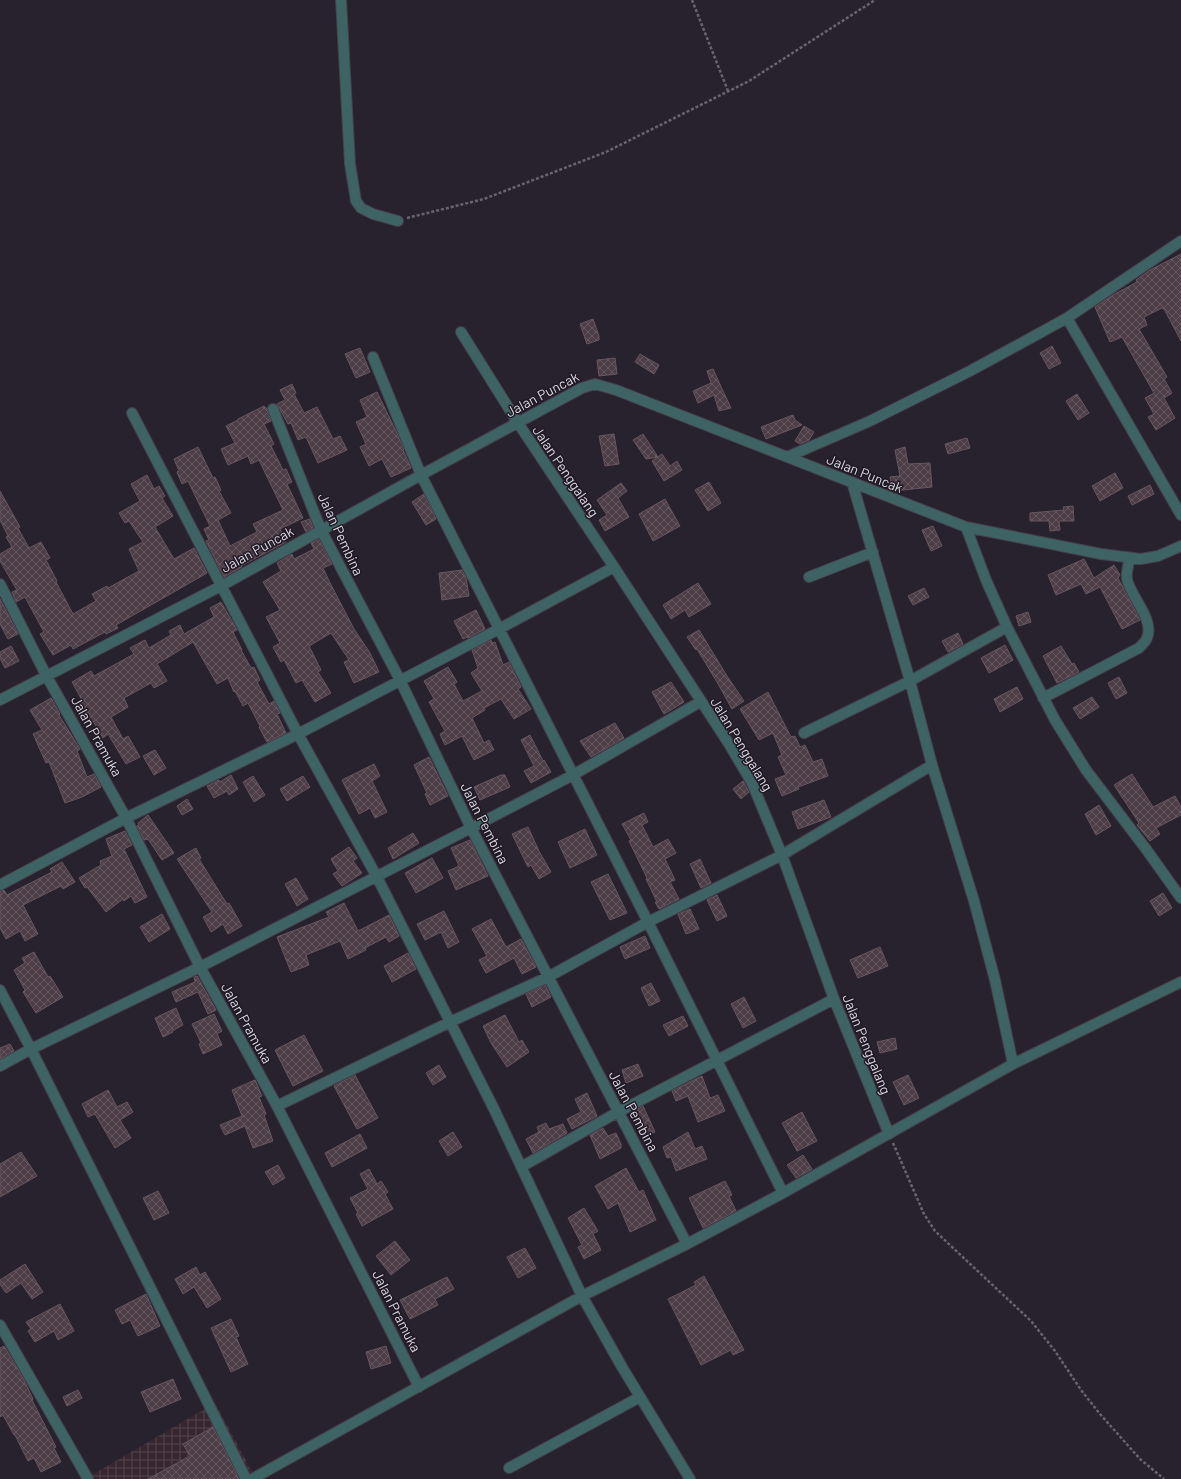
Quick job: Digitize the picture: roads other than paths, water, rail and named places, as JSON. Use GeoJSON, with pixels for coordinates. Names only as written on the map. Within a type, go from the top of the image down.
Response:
{"type":"FeatureCollection","features":[{"type":"Feature","properties":{"kind":"street"},"geometry":{"type":"LineString","coordinates":[[341,0],[350,164],[356,201],[361,208],[372,214],[398,221]]}},
{"type":"Feature","properties":{"kind":"street"},"geometry":{"type":"LineString","coordinates":[[787,457],[870,421],[976,368],[1067,318],[1181,241]]}},
{"type":"Feature","properties":{"kind":"street"},"geometry":{"type":"LineString","coordinates":[[1067,318],[1181,515]]}},
{"type":"Feature","properties":{"kind":"street","name":"Jalan Penggalang"},"geometry":{"type":"LineString","coordinates":[[461,332],[518,423],[729,744],[752,783],[782,855],[834,999],[889,1134]]}},
{"type":"Feature","properties":{"kind":"street"},"geometry":{"type":"LineString","coordinates":[[373,357],[421,475],[648,922],[783,1193]]}},
{"type":"Feature","properties":{"kind":"street","name":"Jalan Puncak"},"geometry":{"type":"LineString","coordinates":[[0,700],[221,586],[421,475],[589,385],[601,384],[674,411],[966,528],[1101,554],[1141,559],[1158,556],[1181,546]]}},
{"type":"Feature","properties":{"kind":"street","name":"Jalan Pembina"},"geometry":{"type":"LineString","coordinates":[[273,409],[321,530],[400,680],[471,828],[687,1244]]}},
{"type":"Feature","properties":{"kind":"street"},"geometry":{"type":"LineString","coordinates":[[132,412],[298,734],[377,877],[521,1167],[582,1296],[640,1397],[690,1479]]}},
{"type":"Feature","properties":{"kind":"street"},"geometry":{"type":"LineString","coordinates":[[852,482],[874,552],[932,765],[974,901],[995,980],[1013,1064]]}},
{"type":"Feature","properties":{"kind":"street"},"geometry":{"type":"LineString","coordinates":[[966,528],[986,580],[1055,720],[1086,770],[1181,898]]}},
{"type":"Feature","properties":{"kind":"street"},"geometry":{"type":"LineString","coordinates":[[809,577],[874,552]]}},
{"type":"Feature","properties":{"kind":"street"},"geometry":{"type":"LineString","coordinates":[[1043,698],[1139,648],[1147,638],[1148,629],[1146,621],[1127,581],[1130,558]]}},
{"type":"Feature","properties":{"kind":"street"},"geometry":{"type":"LineString","coordinates":[[0,885],[126,818],[298,734],[614,567]]}},
{"type":"Feature","properties":{"kind":"street","name":"Jalan Pramuka"},"geometry":{"type":"LineString","coordinates":[[0,584],[46,675],[126,818],[200,967],[277,1106],[419,1387]]}},
{"type":"Feature","properties":{"kind":"street"},"geometry":{"type":"LineString","coordinates":[[804,733],[910,681],[1008,627]]}},
{"type":"Feature","properties":{"kind":"street"},"geometry":{"type":"LineString","coordinates":[[0,1066],[31,1049],[200,967],[377,877],[573,775],[700,702]]}},
{"type":"Feature","properties":{"kind":"street"},"geometry":{"type":"LineString","coordinates":[[277,1106],[450,1022],[548,977],[648,922],[782,855],[932,765]]}},
{"type":"Feature","properties":{"kind":"street"},"geometry":{"type":"LineString","coordinates":[[252,1479],[582,1296],[687,1244],[783,1193],[1013,1064],[1181,982]]}},
{"type":"Feature","properties":{"kind":"street"},"geometry":{"type":"LineString","coordinates":[[0,990],[246,1479]]}},
{"type":"Feature","properties":{"kind":"street"},"geometry":{"type":"LineString","coordinates":[[521,1167],[618,1112],[834,999]]}},
{"type":"Feature","properties":{"kind":"street"},"geometry":{"type":"LineString","coordinates":[[0,1324],[88,1479]]}},
{"type":"Feature","properties":{"kind":"street"},"geometry":{"type":"LineString","coordinates":[[509,1468],[640,1397]]}}]}
